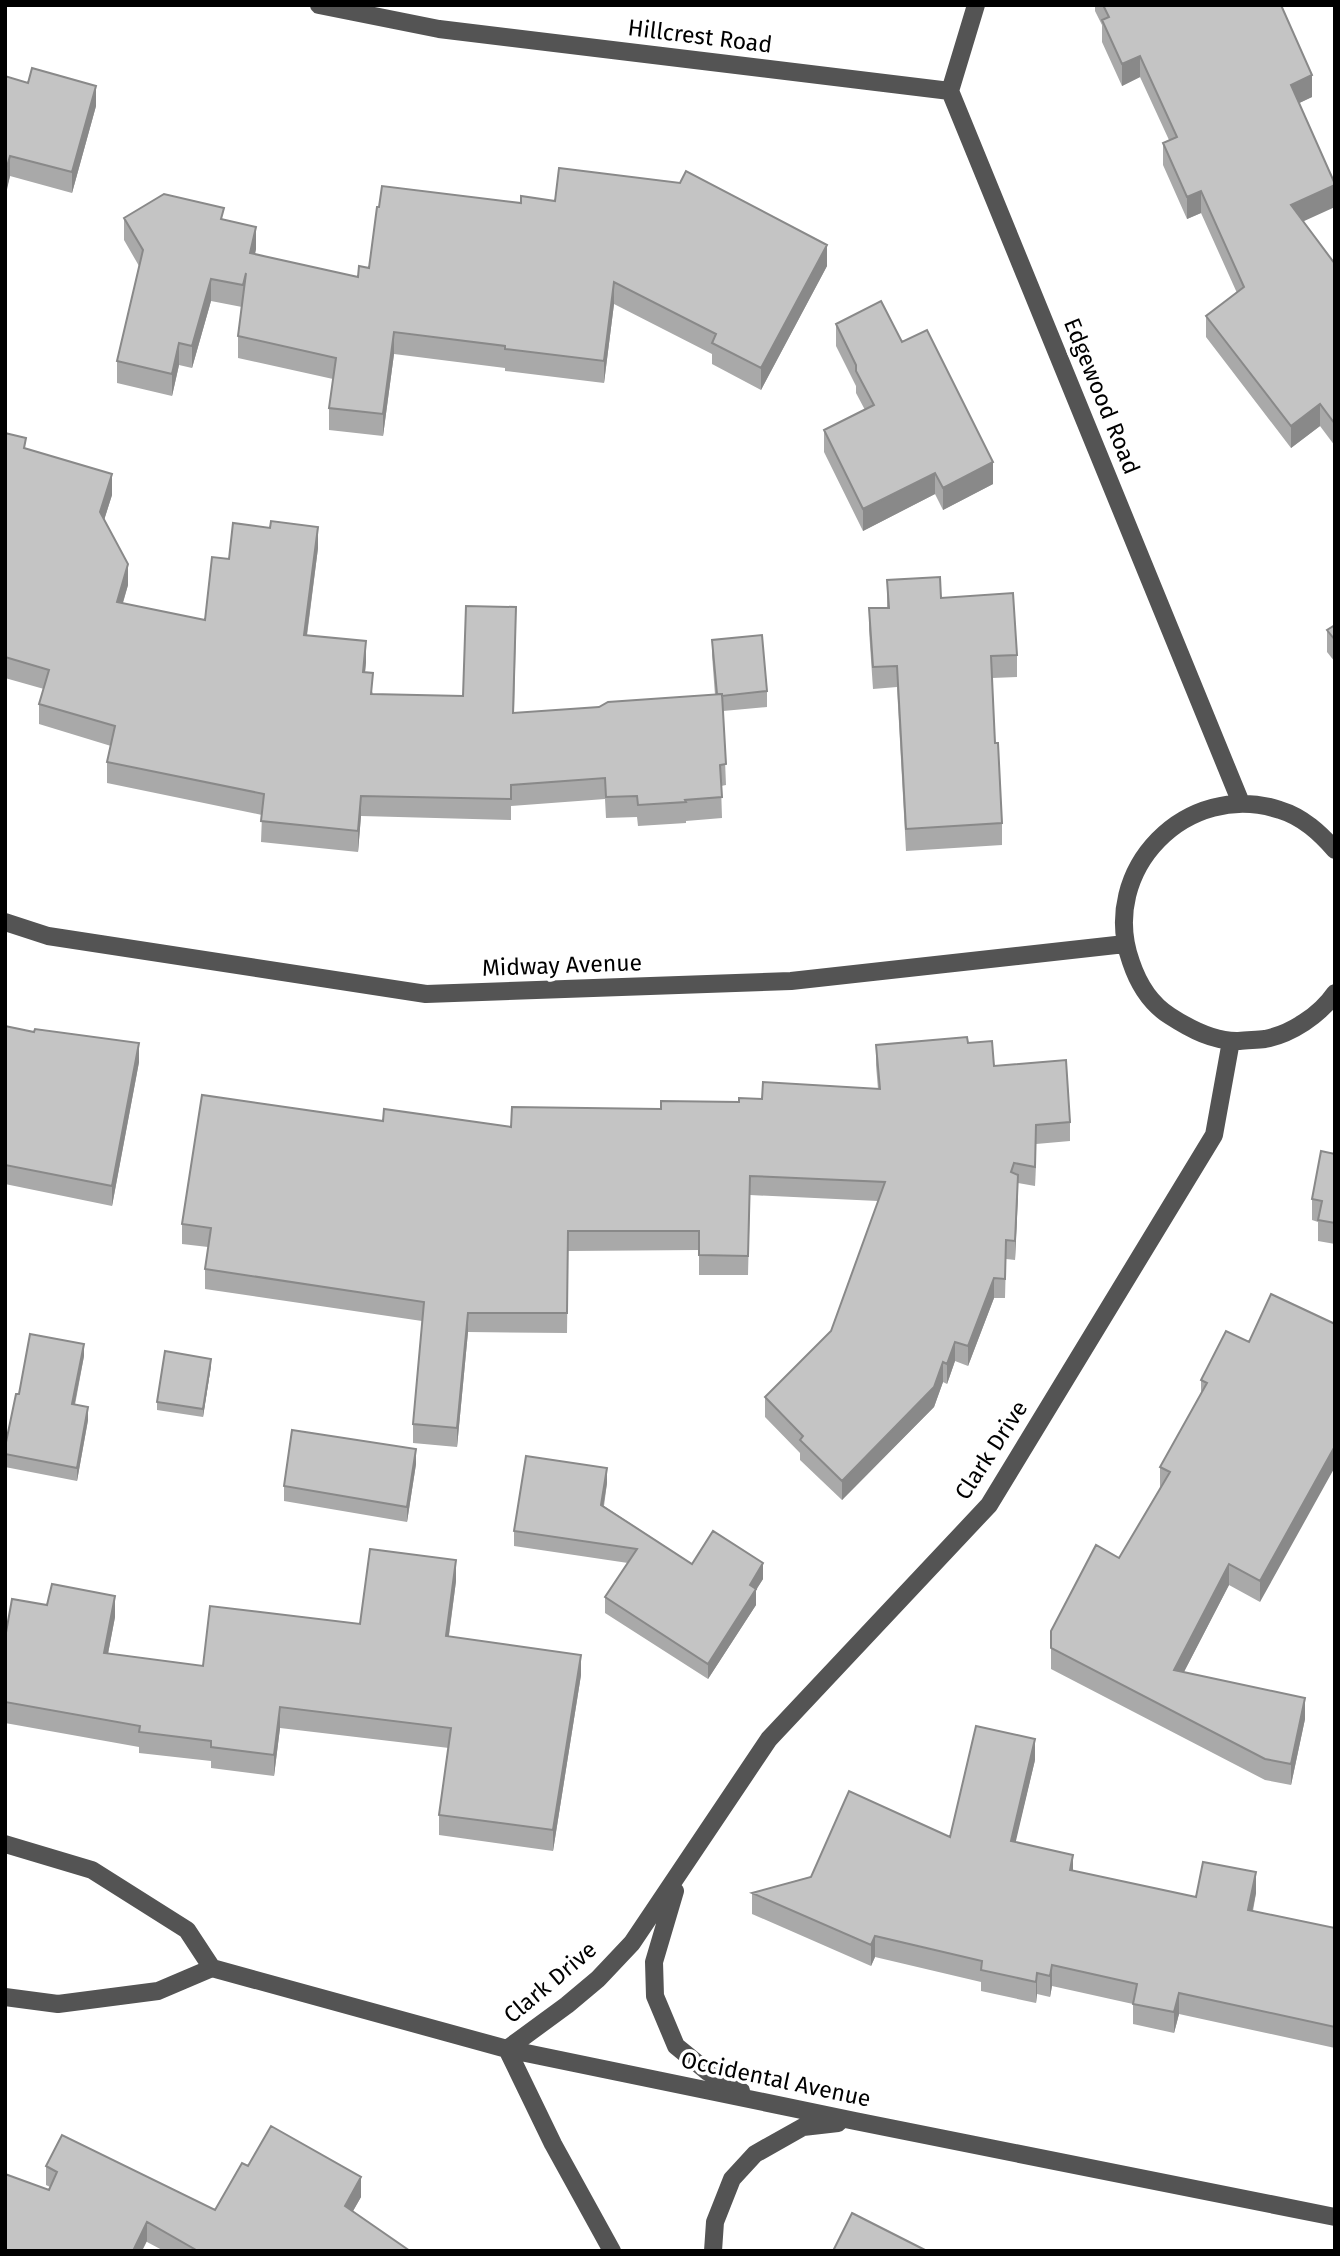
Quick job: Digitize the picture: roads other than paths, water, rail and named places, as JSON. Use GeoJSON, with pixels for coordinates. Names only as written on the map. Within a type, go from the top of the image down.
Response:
{"type":"FeatureCollection","features":[{"type":"Feature","properties":{"kind":"street","name":"Hillcrest Road"},"geometry":{"type":"LineString","coordinates":[[319,5],[439,29],[950,91]]}},
{"type":"Feature","properties":{"kind":"street"},"geometry":{"type":"LineString","coordinates":[[950,91],[975,5]]}},
{"type":"Feature","properties":{"kind":"street","name":"Edgewood Road"},"geometry":{"type":"LineString","coordinates":[[950,91],[1241,803]]}},
{"type":"Feature","properties":{"kind":"street"},"geometry":{"type":"LineString","coordinates":[[1335,850],[1316,829],[1281,810],[1241,803],[1207,809],[1176,824],[1150,847],[1132,877],[1124,910],[1125,944],[1138,981],[1162,1011],[1194,1032],[1231,1041],[1267,1038],[1301,1025],[1328,1003],[1335,993]]}},
{"type":"Feature","properties":{"kind":"street","name":"Midway Avenue"},"geometry":{"type":"LineString","coordinates":[[5,922],[48,936],[426,994],[791,981],[1125,944]]}},
{"type":"Feature","properties":{"kind":"street","name":"Clark Drive"},"geometry":{"type":"LineString","coordinates":[[612,2251],[553,2144],[507,2049],[598,1979],[632,1943],[769,1739],[989,1505],[1214,1135],[1231,1041]]}},
{"type":"Feature","properties":{"kind":"street"},"geometry":{"type":"LineString","coordinates":[[5,1844],[92,1870],[187,1930],[212,1968],[158,1991],[58,2004],[5,1997]]}},
{"type":"Feature","properties":{"kind":"street","name":"Clark Drive"},"geometry":{"type":"LineString","coordinates":[[683,1868],[654,1962],[655,1996],[676,2046],[708,2072],[753,2098]]}},
{"type":"Feature","properties":{"kind":"street","name":"Occidental Avenue"},"geometry":{"type":"LineString","coordinates":[[212,1968],[507,2049],[1335,2217]]}},
{"type":"Feature","properties":{"kind":"street"},"geometry":{"type":"LineString","coordinates":[[713,2251],[715,2222],[732,2179],[755,2154],[803,2127],[855,2121]]}}]}
